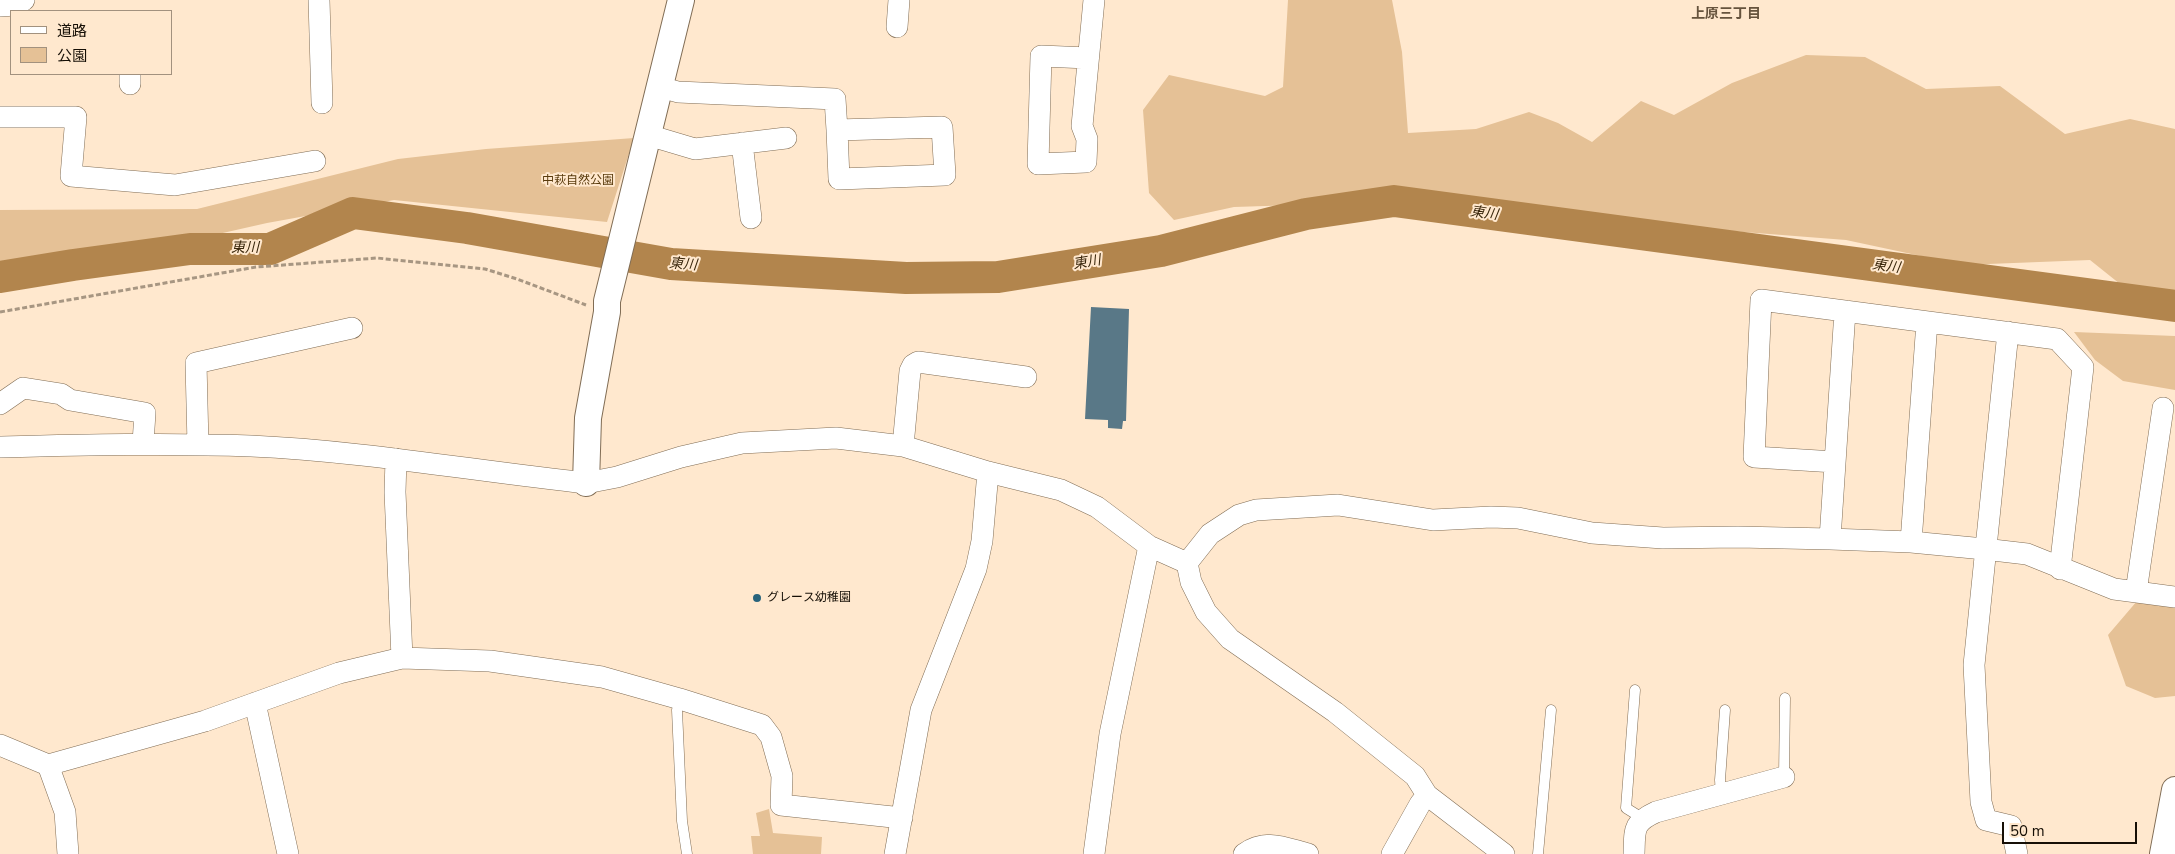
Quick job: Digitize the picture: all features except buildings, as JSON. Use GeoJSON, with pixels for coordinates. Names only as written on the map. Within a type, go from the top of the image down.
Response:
{"type":"FeatureCollection","features":[{"type":"Feature","properties":{"kind":"street"},"geometry":{"type":"LineString","coordinates":[[319,0],[322,103]]}},
{"type":"Feature","properties":{"kind":"street"},"geometry":{"type":"LineString","coordinates":[[586,483],[588,418],[607,306],[681,0]]}},
{"type":"Feature","properties":{"kind":"street"},"geometry":{"type":"LineString","coordinates":[[897,27],[900,0]]}},
{"type":"Feature","properties":{"kind":"street"},"geometry":{"type":"LineString","coordinates":[[1088,58],[1041,56],[1038,164],[1086,162],[1087,138],[1082,126],[1094,0]]}},
{"type":"Feature","properties":{"kind":"street"},"geometry":{"type":"LineString","coordinates":[[660,87],[678,92],[835,99],[838,179],[944,175],[942,127],[837,130]]}},
{"type":"Feature","properties":{"kind":"street"},"geometry":{"type":"LineString","coordinates":[[0,117],[76,117],[71,176],[175,185],[315,162]]}},
{"type":"Feature","properties":{"kind":"street"},"geometry":{"type":"LineString","coordinates":[[648,135],[695,149],[786,138]]}},
{"type":"Feature","properties":{"kind":"street"},"geometry":{"type":"LineString","coordinates":[[742,143],[751,218]]}},
{"type":"Feature","properties":{"kind":"street"},"geometry":{"type":"LineString","coordinates":[[1835,462],[1754,457],[1762,300],[2057,338],[2083,367],[2060,569]]}},
{"type":"Feature","properties":{"kind":"street"},"geometry":{"type":"LineString","coordinates":[[1830,539],[1844,311]]}},
{"type":"Feature","properties":{"kind":"street"},"geometry":{"type":"LineString","coordinates":[[1911,542],[1927,322]]}},
{"type":"Feature","properties":{"kind":"street"},"geometry":{"type":"LineString","coordinates":[[198,445],[196,363],[352,328]]}},
{"type":"Feature","properties":{"kind":"street"},"geometry":{"type":"LineString","coordinates":[[2008,332],[1984,549],[1974,664],[1981,802],[1986,820],[2011,826],[2017,854]]}},
{"type":"Feature","properties":{"kind":"street"},"geometry":{"type":"LineString","coordinates":[[903,446],[910,371],[913,365],[918,362],[1026,377]]}},
{"type":"Feature","properties":{"kind":"street"},"geometry":{"type":"LineString","coordinates":[[0,404],[22,388],[61,394],[70,400],[145,413],[143,443]]}},
{"type":"Feature","properties":{"kind":"street"},"geometry":{"type":"LineString","coordinates":[[2136,592],[2163,408]]}},
{"type":"Feature","properties":{"kind":"street"},"geometry":{"type":"LineString","coordinates":[[0,447],[143,443],[252,446],[396,459],[586,483],[617,477],[680,457],[742,444],[836,438],[903,446],[988,472],[1061,490],[1097,507],[1149,546],[1187,563]]}},
{"type":"Feature","properties":{"kind":"street"},"geometry":{"type":"LineString","coordinates":[[396,459],[395,492],[402,658]]}},
{"type":"Feature","properties":{"kind":"street"},"geometry":{"type":"LineString","coordinates":[[896,854],[921,710],[976,569],[982,541],[988,472]]}},
{"type":"Feature","properties":{"kind":"street"},"geometry":{"type":"LineString","coordinates":[[1187,563],[1210,534],[1239,515],[1256,510],[1338,505],[1426,519],[1518,518],[1592,532],[1663,538],[1830,539],[1911,542],[1984,549],[2027,554],[2114,590],[2175,597]]}},
{"type":"Feature","properties":{"kind":"street"},"geometry":{"type":"LineString","coordinates":[[1094,854],[1110,734],[1149,546]]}},
{"type":"Feature","properties":{"kind":"street"},"geometry":{"type":"LineString","coordinates":[[1187,563],[1191,582],[1206,612],[1230,639],[1335,712],[1415,776],[1428,795],[1504,854]]}},
{"type":"Feature","properties":{"kind":"street"},"geometry":{"type":"LineString","coordinates":[[0,745],[48,765],[204,721],[339,673],[402,658],[490,661],[602,677],[680,699],[762,726],[771,738],[782,776],[781,805],[902,818]]}},
{"type":"Feature","properties":{"kind":"street"},"geometry":{"type":"LineString","coordinates":[[255,703],[288,854]]}},
{"type":"Feature","properties":{"kind":"street"},"geometry":{"type":"LineString","coordinates":[[48,765],[65,812],[68,854]]}},
{"type":"Feature","properties":{"kind":"street"},"geometry":{"type":"LineString","coordinates":[[1634,854],[1635,828],[1642,818],[1656,812],[1784,776]]}},
{"type":"Feature","properties":{"kind":"street"},"geometry":{"type":"LineString","coordinates":[[2163,854],[2175,790]]}},
{"type":"Feature","properties":{"kind":"street"},"geometry":{"type":"LineString","coordinates":[[1392,854],[1420,804],[1428,795]]}},
{"type":"Feature","properties":{"kind":"street"},"geometry":{"type":"LineString","coordinates":[[1244,854],[1253,848],[1270,844],[1308,854]]}},
{"type":"Feature","properties":{"kind":"lane"},"geometry":{"type":"LineString","coordinates":[[1636,690],[1626,808],[1642,818]]}},
{"type":"Feature","properties":{"kind":"lane"},"geometry":{"type":"LineString","coordinates":[[1784,776],[1785,698]]}},
{"type":"Feature","properties":{"kind":"lane"},"geometry":{"type":"LineString","coordinates":[[680,699],[677,710],[682,821],[686,854]]}},
{"type":"Feature","properties":{"kind":"lane"},"geometry":{"type":"LineString","coordinates":[[1538,854],[1551,710]]}},
{"type":"Feature","properties":{"kind":"lane"},"geometry":{"type":"LineString","coordinates":[[1721,795],[1720,780],[1725,710]]}},
{"type":"Feature","properties":{"kind":"path"},"geometry":{"type":"LineString","coordinates":[[0,312],[256,267],[377,258],[484,269],[607,306]]}},
{"type":"Feature","properties":{"kind":"green space"},"geometry":{"type":"Polygon","coordinates":[[[1288,0],[1392,0],[1402,52],[1408,133],[1476,129],[1529,112],[1558,123],[1592,142],[1641,101],[1674,115],[1732,83],[1806,55],[1865,57],[1926,89],[2000,86],[2065,134],[2130,119],[2175,129],[2175,290],[2130,292],[2090,260],[1963,265],[1846,240],[1718,230],[1454,200],[1234,207],[1174,220],[1149,193],[1143,110],[1169,75],[1265,96],[1283,87],[1288,0]]]}},
{"type":"Feature","properties":{"kind":"green space","name":"中萩自然公園"},"geometry":{"type":"Polygon","coordinates":[[[634,138],[607,222],[394,200],[267,223],[143,251],[0,266],[0,210],[197,209],[398,159],[486,149],[634,138]]]}},
{"type":"Feature","properties":{"kind":"green space"},"geometry":{"type":"Polygon","coordinates":[[[2074,332],[2175,336],[2175,390],[2123,381],[2095,360],[2074,332]]]}},
{"type":"Feature","properties":{"kind":"green space"},"geometry":{"type":"Polygon","coordinates":[[[2143,594],[2175,598],[2175,696],[2155,698],[2126,686],[2108,635],[2143,594]]]}},
{"type":"Feature","properties":{"kind":"green space"},"geometry":{"type":"Polygon","coordinates":[[[769,809],[773,833],[822,837],[821,854],[753,854],[751,836],[760,836],[756,813],[769,809]]]}},
{"type":"Feature","properties":{"kind":"waterway","name":"東川"},"geometry":{"type":"LineString","coordinates":[[0,277],[190,249],[270,249],[353,213],[467,228],[671,264],[906,278],[998,277],[1161,251],[1306,214],[1394,201],[2175,306]]}},
{"type":"Feature","properties":{"kind":"place","name":"グレース幼稚園"},"geometry":{"type":"Point","coordinates":[757,598]}},
{"type":"Feature","properties":{"kind":"district","name":"上原三丁目"},"geometry":{"type":"Point","coordinates":[1726,15]}}]}
